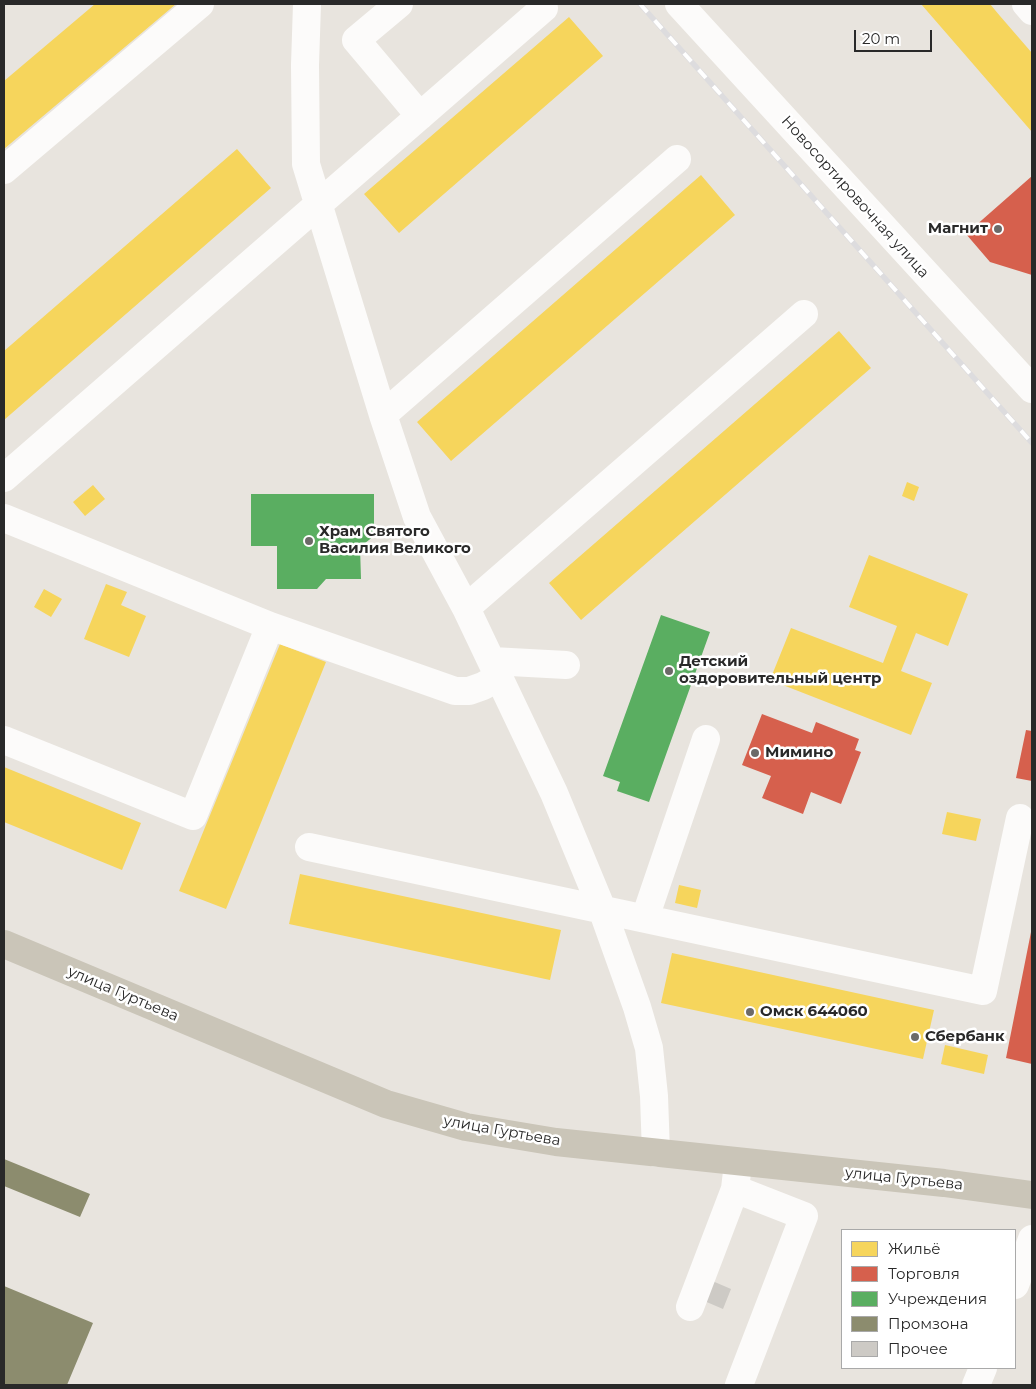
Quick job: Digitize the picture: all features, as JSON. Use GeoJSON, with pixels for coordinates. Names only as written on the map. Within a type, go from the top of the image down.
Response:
{"type":"FeatureCollection","features":[{"type":"Feature","properties":{"kind":"main road","name":"улица Гуртьева"},"geometry":{"type":"LineString","coordinates":[[4,944],[386,1104],[466,1127],[556,1142],[944,1183],[1032,1195]]}},
{"type":"Feature","properties":{"kind":"street"},"geometry":{"type":"LineString","coordinates":[[4,170],[200,4]]}},
{"type":"Feature","properties":{"kind":"street"},"geometry":{"type":"LineString","coordinates":[[307,4],[305,65],[306,164],[383,415],[417,517],[466,608],[554,793],[602,909],[637,1007],[649,1048],[654,1096],[656,1153]]}},
{"type":"Feature","properties":{"kind":"street"},"geometry":{"type":"LineString","coordinates":[[399,4],[356,40],[420,116]]}},
{"type":"Feature","properties":{"kind":"street","name":"Новосортировочная улица"},"geometry":{"type":"LineString","coordinates":[[679,4],[1032,389]]}},
{"type":"Feature","properties":{"kind":"street"},"geometry":{"type":"LineString","coordinates":[[1026,4],[1032,11]]}},
{"type":"Feature","properties":{"kind":"street"},"geometry":{"type":"LineString","coordinates":[[4,478],[544,8]]}},
{"type":"Feature","properties":{"kind":"street"},"geometry":{"type":"LineString","coordinates":[[383,415],[677,159]]}},
{"type":"Feature","properties":{"kind":"street"},"geometry":{"type":"LineString","coordinates":[[466,608],[804,314]]}},
{"type":"Feature","properties":{"kind":"street"},"geometry":{"type":"LineString","coordinates":[[4,518],[270,626],[455,691],[469,691],[483,686],[495,669]]}},
{"type":"Feature","properties":{"kind":"street"},"geometry":{"type":"LineString","coordinates":[[4,740],[193,816],[270,626]]}},
{"type":"Feature","properties":{"kind":"street"},"geometry":{"type":"LineString","coordinates":[[495,669],[566,665]]}},
{"type":"Feature","properties":{"kind":"street"},"geometry":{"type":"LineString","coordinates":[[644,918],[706,739]]}},
{"type":"Feature","properties":{"kind":"street"},"geometry":{"type":"LineString","coordinates":[[308,846],[983,991],[1020,818]]}},
{"type":"Feature","properties":{"kind":"street"},"geometry":{"type":"LineString","coordinates":[[690,1307],[735,1189],[739,1161]]}},
{"type":"Feature","properties":{"kind":"street"},"geometry":{"type":"LineString","coordinates":[[735,1189],[804,1216],[739,1385]]}},
{"type":"Feature","properties":{"kind":"street"},"geometry":{"type":"LineString","coordinates":[[1016,1282],[1032,1239]]}},
{"type":"Feature","properties":{"kind":"street"},"geometry":{"type":"LineString","coordinates":[[976,1385],[983,1369]]}},
{"type":"Feature","properties":{"kind":"building: Жильё"},"geometry":{"type":"Polygon","coordinates":[[[95,4],[176,4],[4,149],[4,81],[95,4]]]}},
{"type":"Feature","properties":{"kind":"building: Жильё"},"geometry":{"type":"Polygon","coordinates":[[[921,4],[990,4],[1032,53],[1032,132],[921,4]]]}},
{"type":"Feature","properties":{"kind":"building: Жильё"},"geometry":{"type":"Polygon","coordinates":[[[569,17],[603,56],[399,233],[364,194],[569,17]]]}},
{"type":"Feature","properties":{"kind":"building: Жильё"},"geometry":{"type":"Polygon","coordinates":[[[237,149],[271,188],[4,420],[4,351],[237,149]]]}},
{"type":"Feature","properties":{"kind":"building: Жильё"},"geometry":{"type":"Polygon","coordinates":[[[701,175],[735,215],[451,461],[417,422],[701,175]]]}},
{"type":"Feature","properties":{"kind":"building: Жильё"},"geometry":{"type":"Polygon","coordinates":[[[839,331],[871,368],[581,620],[549,583],[839,331]]]}},
{"type":"Feature","properties":{"kind":"building: Жильё"},"geometry":{"type":"Polygon","coordinates":[[[907,482],[919,487],[914,501],[902,496],[907,482]]]}},
{"type":"Feature","properties":{"kind":"building: Жильё"},"geometry":{"type":"Polygon","coordinates":[[[93,485],[105,499],[85,516],[73,502],[93,485]]]}},
{"type":"Feature","properties":{"kind":"building: Жильё"},"geometry":{"type":"Polygon","coordinates":[[[869,555],[968,594],[948,646],[916,633],[901,671],[932,683],[911,735],[770,680],[791,628],[883,663],[897,626],[849,607],[869,555]]]}},
{"type":"Feature","properties":{"kind":"building: Жильё"},"geometry":{"type":"Polygon","coordinates":[[[106,584],[127,592],[121,605],[146,616],[129,657],[84,639],[106,584]]]}},
{"type":"Feature","properties":{"kind":"building: Жильё"},"geometry":{"type":"Polygon","coordinates":[[[44,589],[62,599],[51,617],[34,607],[44,589]]]}},
{"type":"Feature","properties":{"kind":"building: Жильё"},"geometry":{"type":"Polygon","coordinates":[[[280,644],[326,662],[226,909],[179,891],[280,644]]]}},
{"type":"Feature","properties":{"kind":"building: Жильё"},"geometry":{"type":"Polygon","coordinates":[[[4,767],[141,823],[122,870],[4,822],[4,767]]]}},
{"type":"Feature","properties":{"kind":"building: Жильё"},"geometry":{"type":"Polygon","coordinates":[[[947,812],[981,819],[976,841],[942,834],[947,812]]]}},
{"type":"Feature","properties":{"kind":"building: Жильё"},"geometry":{"type":"Polygon","coordinates":[[[300,874],[561,930],[550,980],[289,924],[300,874]]]}},
{"type":"Feature","properties":{"kind":"building: Жильё"},"geometry":{"type":"Polygon","coordinates":[[[679,885],[701,890],[697,908],[675,903],[679,885]]]}},
{"type":"Feature","properties":{"kind":"building: Жильё"},"geometry":{"type":"Polygon","coordinates":[[[672,953],[934,1010],[923,1059],[661,1003],[672,953]]]}},
{"type":"Feature","properties":{"kind":"building: Жильё"},"geometry":{"type":"Polygon","coordinates":[[[945,1045],[988,1055],[984,1074],[941,1064],[945,1045]]]}},
{"type":"Feature","properties":{"kind":"building: Торговля"},"geometry":{"type":"Polygon","coordinates":[[[1032,176],[1032,275],[990,262],[966,234],[1032,176]]]}},
{"type":"Feature","properties":{"kind":"building: Торговля"},"geometry":{"type":"Polygon","coordinates":[[[762,714],[812,733],[816,722],[859,739],[855,750],[861,752],[841,804],[811,792],[803,814],[762,798],[771,776],[742,765],[762,714]]]}},
{"type":"Feature","properties":{"kind":"building: Торговля"},"geometry":{"type":"Polygon","coordinates":[[[1026,730],[1032,731],[1032,781],[1016,778],[1026,730]]]}},
{"type":"Feature","properties":{"kind":"building: Торговля"},"geometry":{"type":"Polygon","coordinates":[[[1032,932],[1032,1064],[1006,1058],[1032,932]]]}},
{"type":"Feature","properties":{"kind":"building: Учреждения","name":"Храм Святого Василия Великого"},"geometry":{"type":"Polygon","coordinates":[[[251,494],[374,494],[374,536],[360,547],[361,579],[326,579],[317,589],[277,589],[277,546],[251,546],[251,494]]]}},
{"type":"Feature","properties":{"kind":"building: Учреждения","name":"Детский оздоровительный центр"},"geometry":{"type":"Polygon","coordinates":[[[661,615],[710,632],[649,802],[617,791],[620,782],[603,776],[661,615]]]}},
{"type":"Feature","properties":{"kind":"building: Промзона"},"geometry":{"type":"Polygon","coordinates":[[[4,1159],[90,1194],[80,1217],[4,1186],[4,1159]]]}},
{"type":"Feature","properties":{"kind":"building: Промзона"},"geometry":{"type":"Polygon","coordinates":[[[4,1286],[93,1323],[67,1385],[4,1385],[4,1286]]]}},
{"type":"Feature","properties":{"kind":"building: Прочее"},"geometry":{"type":"Polygon","coordinates":[[[710,1280],[731,1289],[723,1309],[702,1300],[710,1280]]]}},
{"type":"Feature","properties":{"kind":"railway"},"geometry":{"type":"LineString","coordinates":[[640,4],[1032,443]]}},
{"type":"Feature","properties":{"kind":"place","name":"Магнит"},"geometry":{"type":"Point","coordinates":[998,229]}},
{"type":"Feature","properties":{"kind":"place","name":"Храм Святого Василия Великого"},"geometry":{"type":"Point","coordinates":[309,541]}},
{"type":"Feature","properties":{"kind":"place","name":"Детский оздоровительный центр"},"geometry":{"type":"Point","coordinates":[669,671]}},
{"type":"Feature","properties":{"kind":"place","name":"Мимино"},"geometry":{"type":"Point","coordinates":[755,753]}},
{"type":"Feature","properties":{"kind":"place","name":"Омск 644060"},"geometry":{"type":"Point","coordinates":[750,1012]}},
{"type":"Feature","properties":{"kind":"place","name":"Сбербанк"},"geometry":{"type":"Point","coordinates":[915,1037]}}]}
